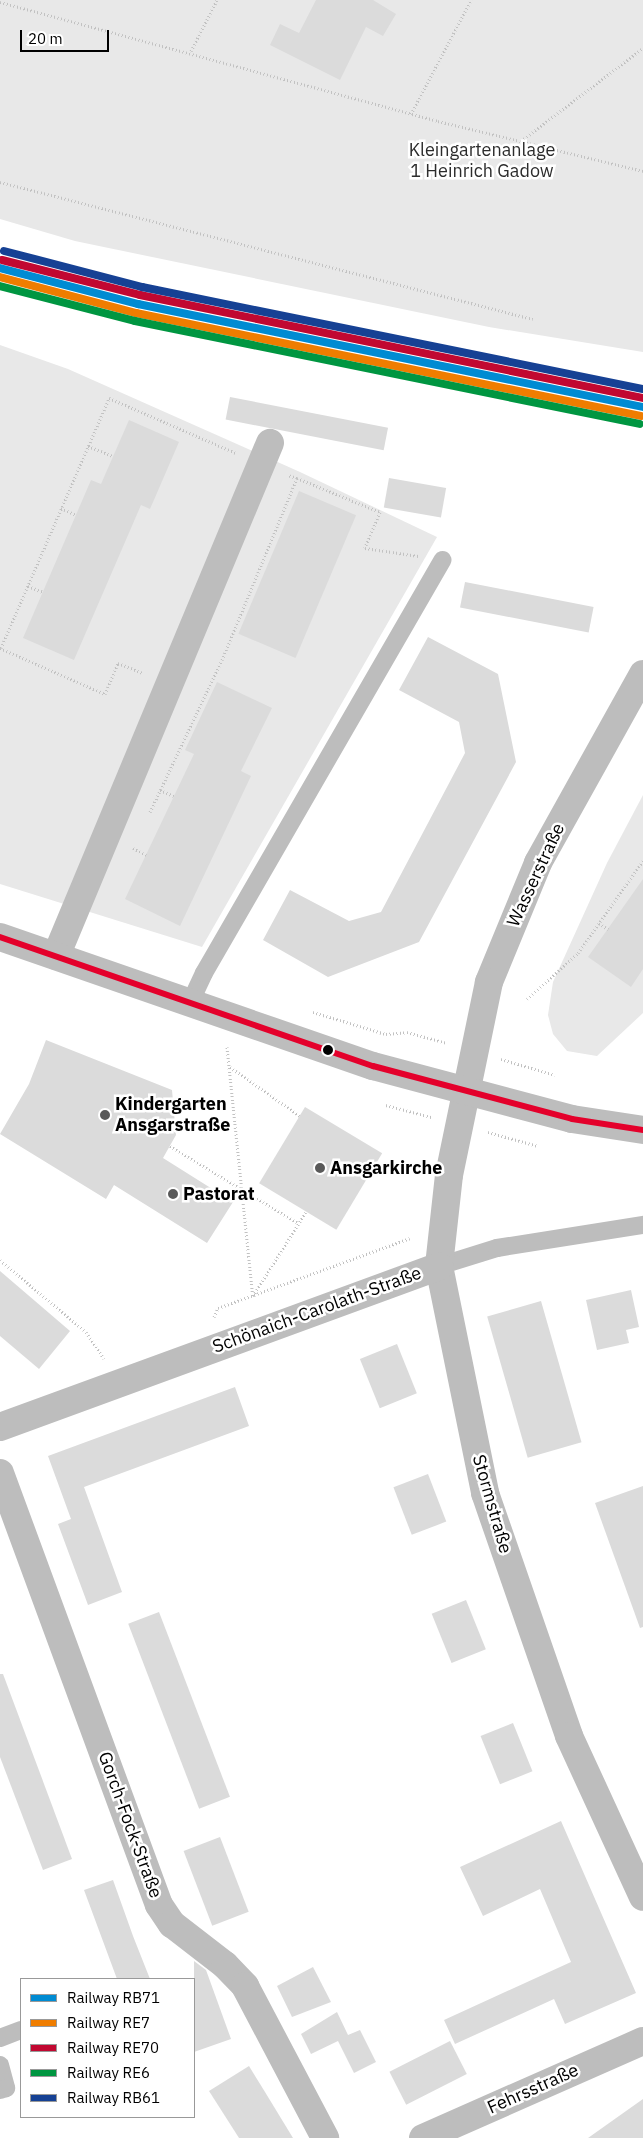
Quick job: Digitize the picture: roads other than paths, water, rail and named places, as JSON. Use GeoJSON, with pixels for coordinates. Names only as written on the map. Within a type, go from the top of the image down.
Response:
{"type":"FeatureCollection","features":[{"type":"Feature","properties":{"kind":"street"},"geometry":{"type":"LineString","coordinates":[[56,956],[266,454]]}},
{"type":"Feature","properties":{"kind":"street","name":"Wasserstraße"},"geometry":{"type":"LineString","coordinates":[[465,1091],[489,982],[538,863],[643,674]]}},
{"type":"Feature","properties":{"kind":"street"},"geometry":{"type":"LineString","coordinates":[[0,937],[373,1066],[572,1119],[643,1130]]}},
{"type":"Feature","properties":{"kind":"street","name":"Stormstraße"},"geometry":{"type":"LineString","coordinates":[[465,1091],[449,1175],[439,1266],[485,1492],[569,1736],[643,1897]]}},
{"type":"Feature","properties":{"kind":"street","name":"Schönaich-Carolath-Straße"},"geometry":{"type":"LineString","coordinates":[[0,1427],[439,1266]]}},
{"type":"Feature","properties":{"kind":"street","name":"Gorch-Fock-Straße"},"geometry":{"type":"LineString","coordinates":[[0,1472],[159,1905],[172,1924],[225,1965],[245,1986],[326,2138]]}},
{"type":"Feature","properties":{"kind":"street","name":"Fehrsstraße"},"geometry":{"type":"LineString","coordinates":[[423,2138],[643,2041]]}},
{"type":"Feature","properties":{"kind":"lane"},"geometry":{"type":"LineString","coordinates":[[190,1003],[204,973],[442,560]]}},
{"type":"Feature","properties":{"kind":"lane","name":"Schönaich-Carolath-Straße"},"geometry":{"type":"LineString","coordinates":[[439,1266],[497,1248],[643,1225]]}},
{"type":"Feature","properties":{"kind":"lane"},"geometry":{"type":"LineString","coordinates":[[0,2038],[20,2030]]}},
{"type":"Feature","properties":{"kind":"lane"},"geometry":{"type":"LineString","coordinates":[[0,2065],[6,2088],[0,2090]]}},
{"type":"Feature","properties":{"kind":"rail line","name":"RB61"},"geometry":{"type":"LineString","coordinates":[[4,251],[142,287],[643,389]]}},
{"type":"Feature","properties":{"kind":"rail line","name":"RE70"},"geometry":{"type":"LineString","coordinates":[[2,260],[140,295],[643,398]]}},
{"type":"Feature","properties":{"kind":"rail line","name":"RB71"},"geometry":{"type":"LineString","coordinates":[[0,268],[138,304],[643,407]]}},
{"type":"Feature","properties":{"kind":"rail line","name":"RE7"},"geometry":{"type":"LineString","coordinates":[[0,277],[136,313],[641,416]]}},
{"type":"Feature","properties":{"kind":"rail line","name":"RE6"},"geometry":{"type":"LineString","coordinates":[[0,286],[135,321],[640,424]]}},
{"type":"Feature","properties":{"kind":"place","name":"Kindergarten Ansgarstraße"},"geometry":{"type":"Point","coordinates":[105,1115]}},
{"type":"Feature","properties":{"kind":"place","name":"Ansgarkirche"},"geometry":{"type":"Point","coordinates":[320,1168]}},
{"type":"Feature","properties":{"kind":"place","name":"Pastorat"},"geometry":{"type":"Point","coordinates":[173,1194]}},
{"type":"Feature","properties":{"kind":"park label","name":"Kleingartenanlage 1 Heinrich Gadow"},"geometry":{"type":"Point","coordinates":[482,161]}}]}
